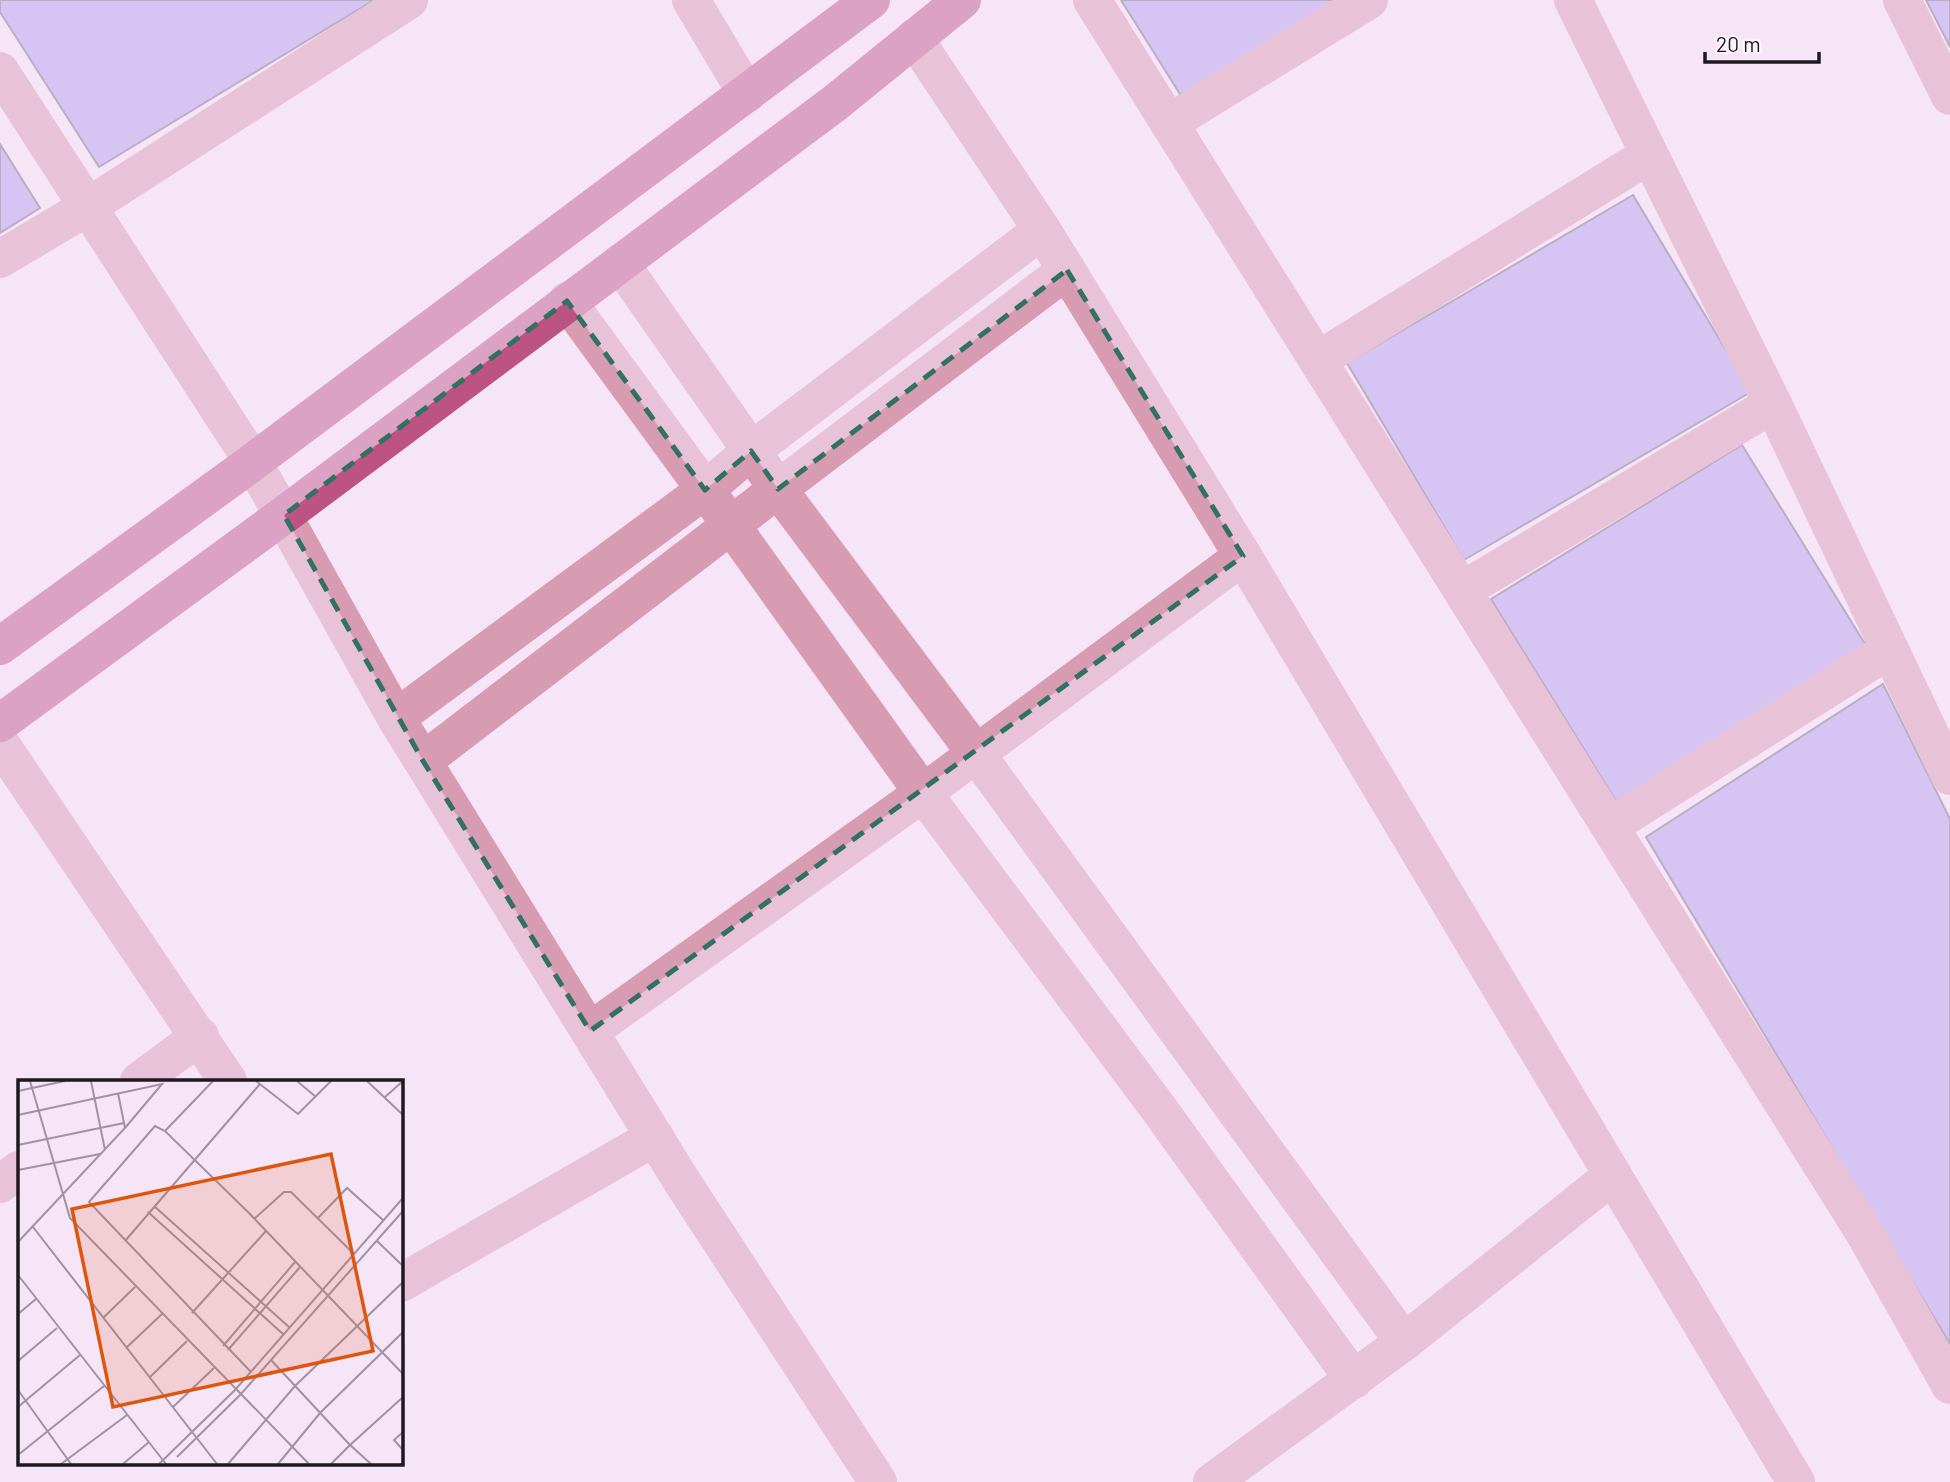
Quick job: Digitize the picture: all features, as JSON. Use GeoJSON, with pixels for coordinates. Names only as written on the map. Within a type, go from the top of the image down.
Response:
{"type":"FeatureCollection","features":[{"type":"Feature","properties":{"kind":"main road"},"geometry":{"type":"LineString","coordinates":[[0,646],[253,462],[872,0]]}},
{"type":"Feature","properties":{"kind":"main road"},"geometry":{"type":"LineString","coordinates":[[0,723],[284,515],[835,103],[962,0]]}},
{"type":"Feature","properties":{"kind":"street"},"geometry":{"type":"LineString","coordinates":[[0,259],[89,206],[408,0]]}},
{"type":"Feature","properties":{"kind":"street"},"geometry":{"type":"LineString","coordinates":[[691,0],[747,94]]}},
{"type":"Feature","properties":{"kind":"street"},"geometry":{"type":"LineString","coordinates":[[1092,0],[1865,1234],[1950,1385]]}},
{"type":"Feature","properties":{"kind":"street"},"geometry":{"type":"LineString","coordinates":[[1169,123],[1369,0]]}},
{"type":"Feature","properties":{"kind":"street"},"geometry":{"type":"LineString","coordinates":[[1573,0],[1773,404],[1950,776]]}},
{"type":"Feature","properties":{"kind":"street"},"geometry":{"type":"LineString","coordinates":[[1902,0],[1950,96]]}},
{"type":"Feature","properties":{"kind":"street"},"geometry":{"type":"LineString","coordinates":[[914,38],[1042,230],[1243,556],[1796,1482]]}},
{"type":"Feature","properties":{"kind":"street"},"geometry":{"type":"LineString","coordinates":[[0,71],[253,462],[396,718],[655,1137],[878,1482]]}},
{"type":"Feature","properties":{"kind":"street"},"geometry":{"type":"LineString","coordinates":[[1318,360],[1649,155]]}},
{"type":"Feature","properties":{"kind":"street"},"geometry":{"type":"LineString","coordinates":[[396,718],[705,490],[751,451],[1042,230]]}},
{"type":"Feature","properties":{"kind":"street"},"geometry":{"type":"LineString","coordinates":[[620,263],[778,489],[975,752],[1404,1342]]}},
{"type":"Feature","properties":{"kind":"street"},"geometry":{"type":"LineString","coordinates":[[423,761],[1067,270]]}},
{"type":"Feature","properties":{"kind":"street"},"geometry":{"type":"LineString","coordinates":[[567,301],[923,793],[1159,1109],[1354,1380]]}},
{"type":"Feature","properties":{"kind":"street"},"geometry":{"type":"LineString","coordinates":[[1463,590],[1773,404]]}},
{"type":"Feature","properties":{"kind":"street"},"geometry":{"type":"LineString","coordinates":[[590,1031],[923,793],[1243,556]]}},
{"type":"Feature","properties":{"kind":"street"},"geometry":{"type":"LineString","coordinates":[[1610,826],[1889,650]]}},
{"type":"Feature","properties":{"kind":"street"},"geometry":{"type":"LineString","coordinates":[[0,743],[227,1080]]}},
{"type":"Feature","properties":{"kind":"street"},"geometry":{"type":"LineString","coordinates":[[140,1080],[200,1036]]}},
{"type":"Feature","properties":{"kind":"street"},"geometry":{"type":"LineString","coordinates":[[402,1282],[655,1137]]}},
{"type":"Feature","properties":{"kind":"street"},"geometry":{"type":"LineString","coordinates":[[0,1184],[18,1171]]}},
{"type":"Feature","properties":{"kind":"street"},"geometry":{"type":"LineString","coordinates":[[1212,1482],[1404,1342],[1614,1175]]}},
{"type":"Feature","properties":{"kind":"highlighted area"},"geometry":{"type":"Polygon","coordinates":[[[1067,270],[1243,556],[590,1031],[423,761],[284,515],[567,301],[705,490],[751,451],[778,489],[1067,270]]]}},
{"type":"Feature","properties":{"kind":"building"},"geometry":{"type":"Polygon","coordinates":[[[0,0],[374,0],[99,167],[0,12],[0,0]]]}},
{"type":"Feature","properties":{"kind":"building"},"geometry":{"type":"Polygon","coordinates":[[[1121,0],[1345,0],[1183,99],[1121,0]]]}},
{"type":"Feature","properties":{"kind":"building"},"geometry":{"type":"Polygon","coordinates":[[[1926,0],[1950,0],[1950,47],[1926,0]]]}},
{"type":"Feature","properties":{"kind":"building"},"geometry":{"type":"Polygon","coordinates":[[[0,144],[40,208],[0,233],[0,144]]]}},
{"type":"Feature","properties":{"kind":"building"},"geometry":{"type":"Polygon","coordinates":[[[1633,195],[1751,392],[1464,560],[1347,363],[1633,195]]]}},
{"type":"Feature","properties":{"kind":"building"},"geometry":{"type":"Polygon","coordinates":[[[1742,445],[1867,647],[1616,801],[1491,599],[1742,445]]]}},
{"type":"Feature","properties":{"kind":"building"},"geometry":{"type":"Polygon","coordinates":[[[1883,684],[1950,819],[1950,1344],[1646,837],[1883,684]]]}}]}
